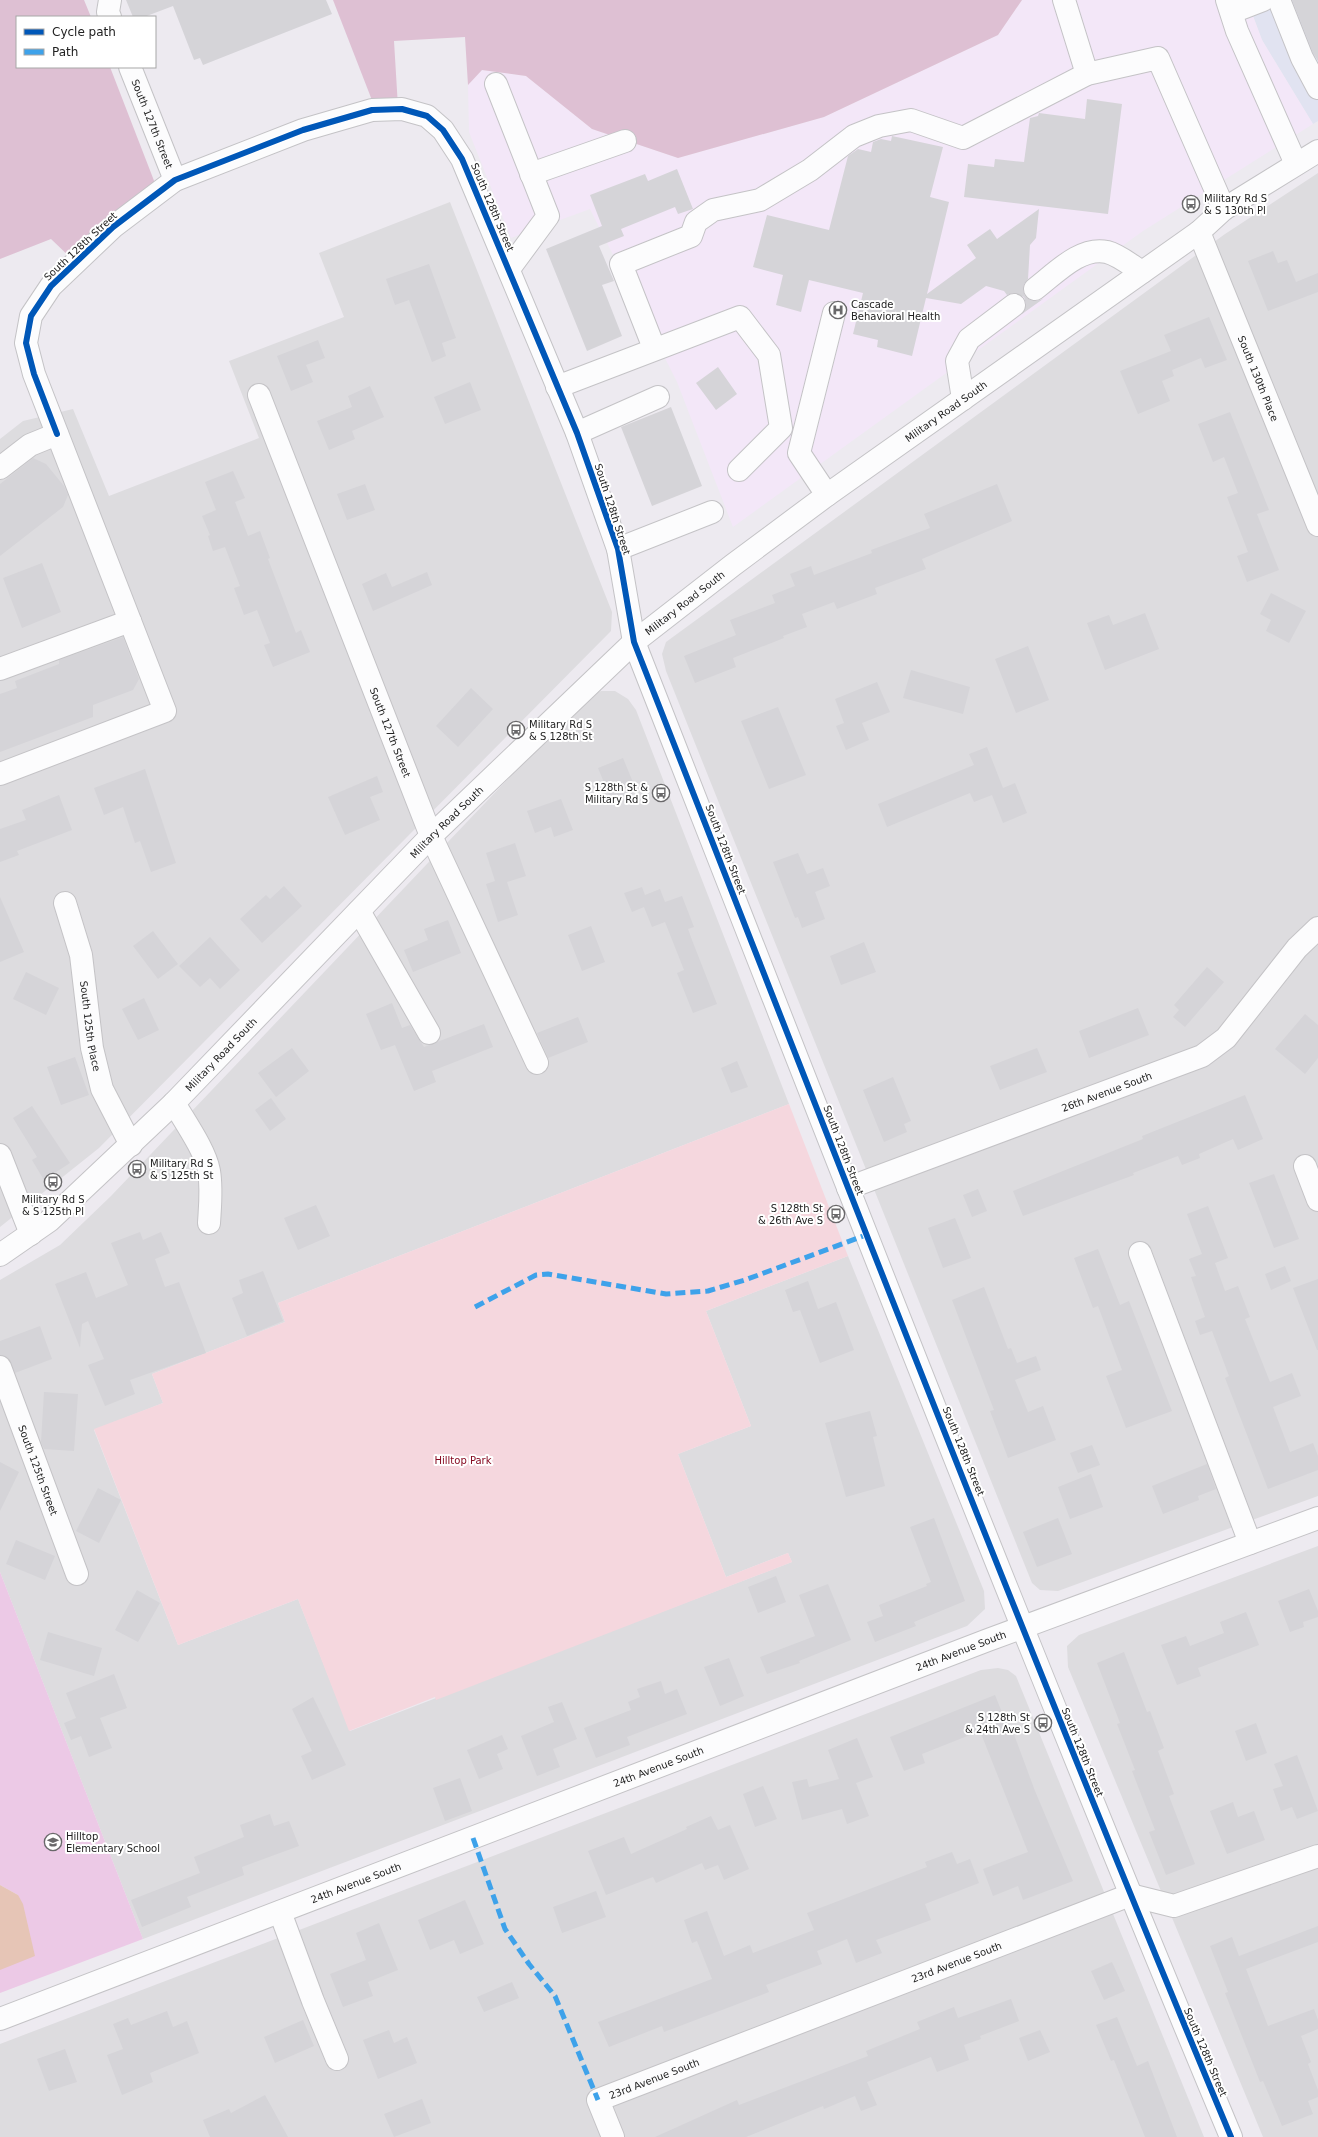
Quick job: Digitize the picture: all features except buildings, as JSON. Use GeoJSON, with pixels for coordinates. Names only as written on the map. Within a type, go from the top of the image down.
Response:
{"type":"FeatureCollection","features":[{"type":"Feature","properties":{"kind":"street"},"geometry":{"type":"LineString","coordinates":[[1064,0],[1087,74]]}},
{"type":"Feature","properties":{"kind":"street"},"geometry":{"type":"LineString","coordinates":[[1263,0],[1229,6],[1237,31],[1296,164]]}},
{"type":"Feature","properties":{"kind":"street"},"geometry":{"type":"LineString","coordinates":[[1279,0],[1311,60],[1318,88]]}},
{"type":"Feature","properties":{"kind":"street"},"geometry":{"type":"LineString","coordinates":[[654,348],[621,264],[691,236],[696,222],[713,210],[760,200],[810,170],[854,136],[879,126],[912,120],[963,138],[1087,74],[1158,58],[1224,208]]}},
{"type":"Feature","properties":{"kind":"street","name":"South 127th Street"},"geometry":{"type":"LineString","coordinates":[[130,68],[175,180]]}},
{"type":"Feature","properties":{"kind":"street"},"geometry":{"type":"LineString","coordinates":[[496,84],[548,216],[509,269]]}},
{"type":"Feature","properties":{"kind":"street","name":"South 128th Street"},"geometry":{"type":"LineString","coordinates":[[0,774],[165,711],[34,374],[26,342],[31,316],[51,286],[113,227],[175,180],[304,130],[372,110],[402,109],[426,116],[443,130],[462,160],[577,433],[618,548],[634,642],[848,1188],[1130,1895],[1231,2137]]}},
{"type":"Feature","properties":{"kind":"street"},"geometry":{"type":"LineString","coordinates":[[531,174],[625,141]]}},
{"type":"Feature","properties":{"kind":"street","name":"Military Road South"},"geometry":{"type":"LineString","coordinates":[[0,1255],[49,1221],[131,1145],[174,1103],[431,836],[634,642],[733,564],[827,495],[1199,232],[1224,208],[1318,150]]}},
{"type":"Feature","properties":{"kind":"street","name":"South 130th Place"},"geometry":{"type":"LineString","coordinates":[[1199,232],[1318,525]]}},
{"type":"Feature","properties":{"kind":"street"},"geometry":{"type":"LineString","coordinates":[[1035,289],[1080,256],[1095,251],[1109,252],[1142,272]]}},
{"type":"Feature","properties":{"kind":"street"},"geometry":{"type":"LineString","coordinates":[[963,399],[956,361],[969,339],[1014,305]]}},
{"type":"Feature","properties":{"kind":"street"},"geometry":{"type":"LineString","coordinates":[[799,453],[834,313]]}},
{"type":"Feature","properties":{"kind":"street"},"geometry":{"type":"LineString","coordinates":[[557,387],[654,348],[740,317],[769,355],[780,428],[827,495]]}},
{"type":"Feature","properties":{"kind":"street","name":"South 127th Street"},"geometry":{"type":"LineString","coordinates":[[259,395],[431,836],[537,1063]]}},
{"type":"Feature","properties":{"kind":"street"},"geometry":{"type":"LineString","coordinates":[[577,433],[658,398]]}},
{"type":"Feature","properties":{"kind":"street"},"geometry":{"type":"LineString","coordinates":[[739,470],[780,428]]}},
{"type":"Feature","properties":{"kind":"street"},"geometry":{"type":"LineString","coordinates":[[0,468],[30,445],[57,434]]}},
{"type":"Feature","properties":{"kind":"street"},"geometry":{"type":"LineString","coordinates":[[618,548],[712,512]]}},
{"type":"Feature","properties":{"kind":"street"},"geometry":{"type":"LineString","coordinates":[[0,669],[130,620]]}},
{"type":"Feature","properties":{"kind":"street","name":"South 125th Place"},"geometry":{"type":"LineString","coordinates":[[65,902],[81,955],[92,1048],[102,1089],[131,1145]]}},
{"type":"Feature","properties":{"kind":"street"},"geometry":{"type":"LineString","coordinates":[[359,911],[429,1033]]}},
{"type":"Feature","properties":{"kind":"street","name":"26th Avenue South"},"geometry":{"type":"LineString","coordinates":[[848,1188],[1202,1056],[1226,1038],[1297,948],[1318,928]]}},
{"type":"Feature","properties":{"kind":"street"},"geometry":{"type":"LineString","coordinates":[[174,1103],[201,1151],[209,1170],[211,1195],[209,1223]]}},
{"type":"Feature","properties":{"kind":"street"},"geometry":{"type":"LineString","coordinates":[[0,1155],[31,1234]]}},
{"type":"Feature","properties":{"kind":"street"},"geometry":{"type":"LineString","coordinates":[[1305,1166],[1318,1200]]}},
{"type":"Feature","properties":{"kind":"street"},"geometry":{"type":"LineString","coordinates":[[1140,1253],[1250,1543]]}},
{"type":"Feature","properties":{"kind":"street","name":"South 125th Street"},"geometry":{"type":"LineString","coordinates":[[0,1367],[77,1574]]}},
{"type":"Feature","properties":{"kind":"street","name":"24th Avenue South"},"geometry":{"type":"LineString","coordinates":[[0,2019],[1023,1627],[1318,1518]]}},
{"type":"Feature","properties":{"kind":"street"},"geometry":{"type":"LineString","coordinates":[[1130,1895],[1174,1906],[1318,1856]]}},
{"type":"Feature","properties":{"kind":"street","name":"23rd Avenue South"},"geometry":{"type":"LineString","coordinates":[[613,2137],[598,2100],[1130,1895]]}},
{"type":"Feature","properties":{"kind":"street"},"geometry":{"type":"LineString","coordinates":[[280,1912],[313,2001],[337,2059]]}},
{"type":"Feature","properties":{"kind":"shaded area"},"geometry":{"type":"Polygon","coordinates":[[[0,0],[84,0],[91,16],[16,16],[16,68],[110,68],[158,191],[74,261],[51,239],[0,259],[0,0]]]}},
{"type":"Feature","properties":{"kind":"shaded area"},"geometry":{"type":"Polygon","coordinates":[[[333,0],[1022,0],[998,35],[824,117],[678,158],[592,129],[526,76],[482,70],[468,85],[465,37],[394,41],[398,107],[375,108],[333,0]]]}},
{"type":"Feature","properties":{"kind":"shaded area","name":"Cascade Behavioral Health"},"geometry":{"type":"Polygon","coordinates":[[[1022,0],[1247,0],[1262,40],[1313,124],[1143,231],[733,527],[677,382],[590,209],[511,238],[469,132],[468,85],[482,70],[526,76],[592,129],[678,158],[824,117],[998,35],[1022,0]]]}},
{"type":"Feature","properties":{"kind":"shaded area"},"geometry":{"type":"Polygon","coordinates":[[[1247,0],[1318,0],[1318,121],[1313,124],[1262,40],[1247,0]]]}},
{"type":"Feature","properties":{"kind":"shaded area"},"geometry":{"type":"Polygon","coordinates":[[[1318,173],[1318,1496],[1058,1591],[1040,1590],[1032,1583],[666,671],[662,654],[666,642],[1225,234],[1318,173]]]}},
{"type":"Feature","properties":{"kind":"shaded area"},"geometry":{"type":"Polygon","coordinates":[[[450,202],[612,612],[611,631],[99,1148],[0,1227],[0,439],[23,421],[73,409],[109,496],[259,438],[229,361],[344,317],[319,253],[450,202]]]}},
{"type":"Feature","properties":{"kind":"shaded area"},"geometry":{"type":"Polygon","coordinates":[[[601,691],[615,691],[628,699],[636,710],[789,1104],[278,1303],[285,1322],[152,1374],[163,1403],[94,1430],[178,1645],[298,1599],[350,1731],[792,1562],[788,1553],[726,1577],[678,1454],[751,1426],[706,1311],[848,1256],[984,1591],[985,1609],[967,1626],[143,1939],[0,1572],[0,1280],[60,1245],[111,1196],[583,700],[601,691]]]}},
{"type":"Feature","properties":{"kind":"shaded area"},"geometry":{"type":"Polygon","coordinates":[[[1318,1546],[1318,2137],[1263,2137],[1068,1667],[1067,1646],[1079,1635],[1318,1546]]]}},
{"type":"Feature","properties":{"kind":"shaded area","name":"Hilltop Elementary School"},"geometry":{"type":"Polygon","coordinates":[[[0,1572],[143,1939],[0,1993],[0,1970],[18,1895],[0,1885],[0,1572]]]}},
{"type":"Feature","properties":{"kind":"shaded area"},"geometry":{"type":"Polygon","coordinates":[[[998,1668],[1008,1670],[1016,1676],[1204,2137],[0,2137],[0,2044],[981,1670],[998,1668]]]}},
{"type":"Feature","properties":{"kind":"shaded area"},"geometry":{"type":"Polygon","coordinates":[[[0,1885],[18,1895],[23,1904],[35,1956],[0,1970],[0,1885]]]}},
{"type":"Feature","properties":{"kind":"green space","name":"Hilltop Park"},"geometry":{"type":"Polygon","coordinates":[[[789,1104],[848,1256],[706,1311],[751,1426],[678,1454],[726,1577],[788,1553],[792,1562],[436,1700],[435,1697],[349,1731],[298,1599],[178,1645],[94,1429],[163,1403],[152,1374],[285,1322],[278,1303],[789,1104]]]}},
{"type":"Feature","properties":{"kind":"marked path"},"geometry":{"type":"LineString","coordinates":[[475,1307],[536,1275],[548,1274],[666,1294],[708,1291],[745,1280],[866,1235]]}},
{"type":"Feature","properties":{"kind":"marked path"},"geometry":{"type":"LineString","coordinates":[[473,1838],[505,1929],[529,1964],[555,1996],[598,2100]]}},
{"type":"Feature","properties":{"kind":"cycle path"},"geometry":{"type":"LineString","coordinates":[[57,434],[34,374],[26,343],[31,316],[51,286],[113,227],[175,180],[303,130],[372,110],[402,109],[427,116],[443,130],[462,159],[577,433],[618,549],[634,642],[854,1204],[1003,1578],[1231,2137]]}},
{"type":"Feature","properties":{"kind":"place","name":"Military Rd S & S 130th Pl"},"geometry":{"type":"Point","coordinates":[1191,204]}},
{"type":"Feature","properties":{"kind":"place","name":"Cascade Behavioral Health"},"geometry":{"type":"Point","coordinates":[838,310]}},
{"type":"Feature","properties":{"kind":"place","name":"Military Rd S & S 128th St"},"geometry":{"type":"Point","coordinates":[516,730]}},
{"type":"Feature","properties":{"kind":"place","name":"S 128th St & Military Rd S"},"geometry":{"type":"Point","coordinates":[661,793]}},
{"type":"Feature","properties":{"kind":"place","name":"Military Rd S & S 125th St"},"geometry":{"type":"Point","coordinates":[137,1169]}},
{"type":"Feature","properties":{"kind":"place","name":"Military Rd S & S 125th Pl"},"geometry":{"type":"Point","coordinates":[53,1182]}},
{"type":"Feature","properties":{"kind":"place","name":"S 128th St & 26th Ave S"},"geometry":{"type":"Point","coordinates":[836,1214]}},
{"type":"Feature","properties":{"kind":"place","name":"S 128th St & 24th Ave S"},"geometry":{"type":"Point","coordinates":[1043,1723]}},
{"type":"Feature","properties":{"kind":"place","name":"Hilltop Elementary School"},"geometry":{"type":"Point","coordinates":[53,1842]}}]}
